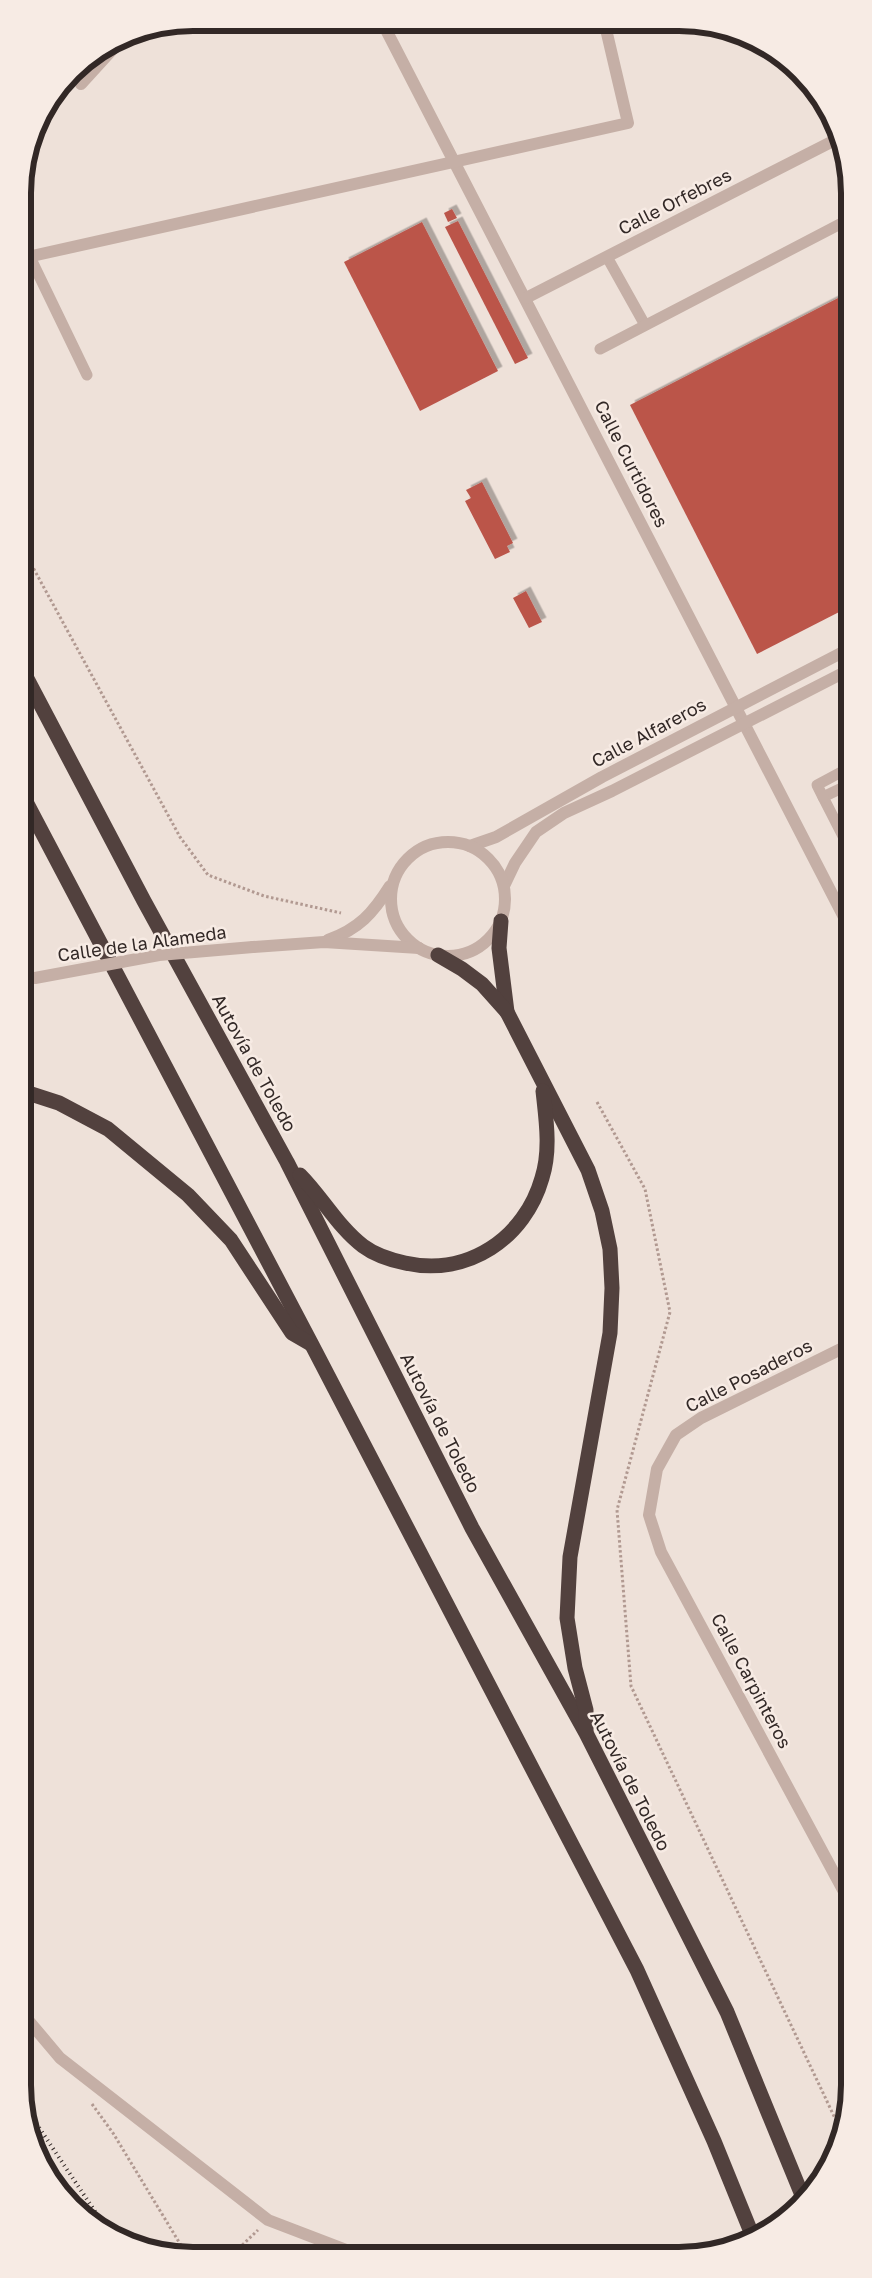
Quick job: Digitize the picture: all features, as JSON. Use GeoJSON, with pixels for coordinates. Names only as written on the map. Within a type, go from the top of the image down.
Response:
{"type":"FeatureCollection","features":[{"type":"Feature","properties":{"kind":"highway","name":"Autovía de Toledo"},"geometry":{"type":"LineString","coordinates":[[32,687],[144,900],[287,1162],[472,1528],[586,1733],[727,2012],[801,2192]]}},
{"type":"Feature","properties":{"kind":"highway"},"geometry":{"type":"LineString","coordinates":[[32,813],[312,1345],[637,1970],[714,2141],[750,2230]]}},
{"type":"Feature","properties":{"kind":"highway"},"geometry":{"type":"LineString","coordinates":[[501,921],[499,948],[507,1012]]}},
{"type":"Feature","properties":{"kind":"highway"},"geometry":{"type":"LineString","coordinates":[[438,955],[462,968],[482,984],[507,1012],[588,1170],[602,1211],[610,1249],[612,1288],[610,1333],[570,1557],[567,1618],[575,1668],[586,1710],[586,1733]]}},
{"type":"Feature","properties":{"kind":"highway"},"geometry":{"type":"LineString","coordinates":[[287,1162],[364,1246],[390,1260],[418,1266],[447,1265],[468,1261],[489,1250],[507,1236],[522,1219],[534,1200],[543,1177],[547,1150],[547,1121],[541,1080]]}},
{"type":"Feature","properties":{"kind":"highway"},"geometry":{"type":"LineString","coordinates":[[32,1094],[60,1103],[108,1129],[182,1189],[231,1240],[292,1333],[312,1345]]}},
{"type":"Feature","properties":{"kind":"street"},"geometry":{"type":"LineString","coordinates":[[32,257],[628,123],[607,31]]}},
{"type":"Feature","properties":{"kind":"street","name":"Calle Curtidores"},"geometry":{"type":"LineString","coordinates":[[387,32],[841,911]]}},
{"type":"Feature","properties":{"kind":"street"},"geometry":{"type":"LineString","coordinates":[[81,84],[105,58]]}},
{"type":"Feature","properties":{"kind":"street","name":"Calle Orfebres"},"geometry":{"type":"LineString","coordinates":[[526,298],[832,142]]}},
{"type":"Feature","properties":{"kind":"street","name":"Calle Alfareros"},"geometry":{"type":"LineString","coordinates":[[470,846],[496,837],[602,777],[841,653]]}},
{"type":"Feature","properties":{"kind":"street","name":"Calle Alfareros"},"geometry":{"type":"LineString","coordinates":[[504,886],[515,863],[536,832],[564,812],[612,791],[841,674]]}},
{"type":"Feature","properties":{"kind":"street"},"geometry":{"type":"LineString","coordinates":[[452,841],[470,846],[486,855],[497,869],[504,886],[505,904],[501,921],[491,937],[476,949],[457,955],[438,955],[419,948],[404,936],[394,919],[391,900],[394,881],[403,864],[417,850],[434,843],[452,841]]}},
{"type":"Feature","properties":{"kind":"street","name":"Calle de la Alameda"},"geometry":{"type":"LineString","coordinates":[[324,942],[346,934],[363,922],[381,901],[394,881]]}},
{"type":"Feature","properties":{"kind":"street","name":"Calle de la Alameda"},"geometry":{"type":"LineString","coordinates":[[32,979],[159,956],[253,947],[324,942],[419,948]]}},
{"type":"Feature","properties":{"kind":"street","name":"Calle Posaderos"},"geometry":{"type":"LineString","coordinates":[[657,1470],[676,1435],[700,1418],[840,1349]]}},
{"type":"Feature","properties":{"kind":"street","name":"Calle Carpinteros"},"geometry":{"type":"LineString","coordinates":[[657,1470],[649,1515],[662,1552],[840,1884]]}},
{"type":"Feature","properties":{"kind":"street"},"geometry":{"type":"LineString","coordinates":[[836,1876],[840,1874]]}},
{"type":"Feature","properties":{"kind":"street"},"geometry":{"type":"LineString","coordinates":[[31,2024],[60,2058],[268,2220],[339,2247]]}},
{"type":"Feature","properties":{"kind":"lane"},"geometry":{"type":"LineString","coordinates":[[600,349],[841,224]]}},
{"type":"Feature","properties":{"kind":"lane"},"geometry":{"type":"LineString","coordinates":[[607,257],[645,325]]}},
{"type":"Feature","properties":{"kind":"lane"},"geometry":{"type":"LineString","coordinates":[[32,269],[87,375]]}},
{"type":"Feature","properties":{"kind":"lane"},"geometry":{"type":"LineString","coordinates":[[841,773],[817,785],[841,832]]}},
{"type":"Feature","properties":{"kind":"lane"},"geometry":{"type":"LineString","coordinates":[[823,797],[841,789]]}},
{"type":"Feature","properties":{"kind":"path"},"geometry":{"type":"LineString","coordinates":[[32,565],[180,837],[208,875],[264,896],[342,913]]}},
{"type":"Feature","properties":{"kind":"path"},"geometry":{"type":"LineString","coordinates":[[92,2103],[181,2246]]}},
{"type":"Feature","properties":{"kind":"path"},"geometry":{"type":"LineString","coordinates":[[240,2247],[268,2220]]}},
{"type":"Feature","properties":{"kind":"building"},"geometry":{"type":"Polygon","coordinates":[[[452,209],[457,218],[448,222],[444,213],[452,209]]]}},
{"type":"Feature","properties":{"kind":"building"},"geometry":{"type":"Polygon","coordinates":[[[458,221],[528,358],[515,364],[445,227],[458,221]]]}},
{"type":"Feature","properties":{"kind":"building"},"geometry":{"type":"Polygon","coordinates":[[[422,222],[498,371],[420,411],[344,262],[422,222]]]}},
{"type":"Feature","properties":{"kind":"building"},"geometry":{"type":"Polygon","coordinates":[[[841,297],[841,611],[757,654],[630,405],[841,297]]]}},
{"type":"Feature","properties":{"kind":"building"},"geometry":{"type":"Polygon","coordinates":[[[482,482],[513,543],[507,546],[510,552],[495,559],[465,501],[471,498],[466,490],[482,482]]]}},
{"type":"Feature","properties":{"kind":"building"},"geometry":{"type":"Polygon","coordinates":[[[526,591],[542,622],[529,628],[513,598],[526,591]]]}},
{"type":"Feature","properties":{"kind":"railway"},"geometry":{"type":"LineString","coordinates":[[36,2124],[97,2214]]}}]}
